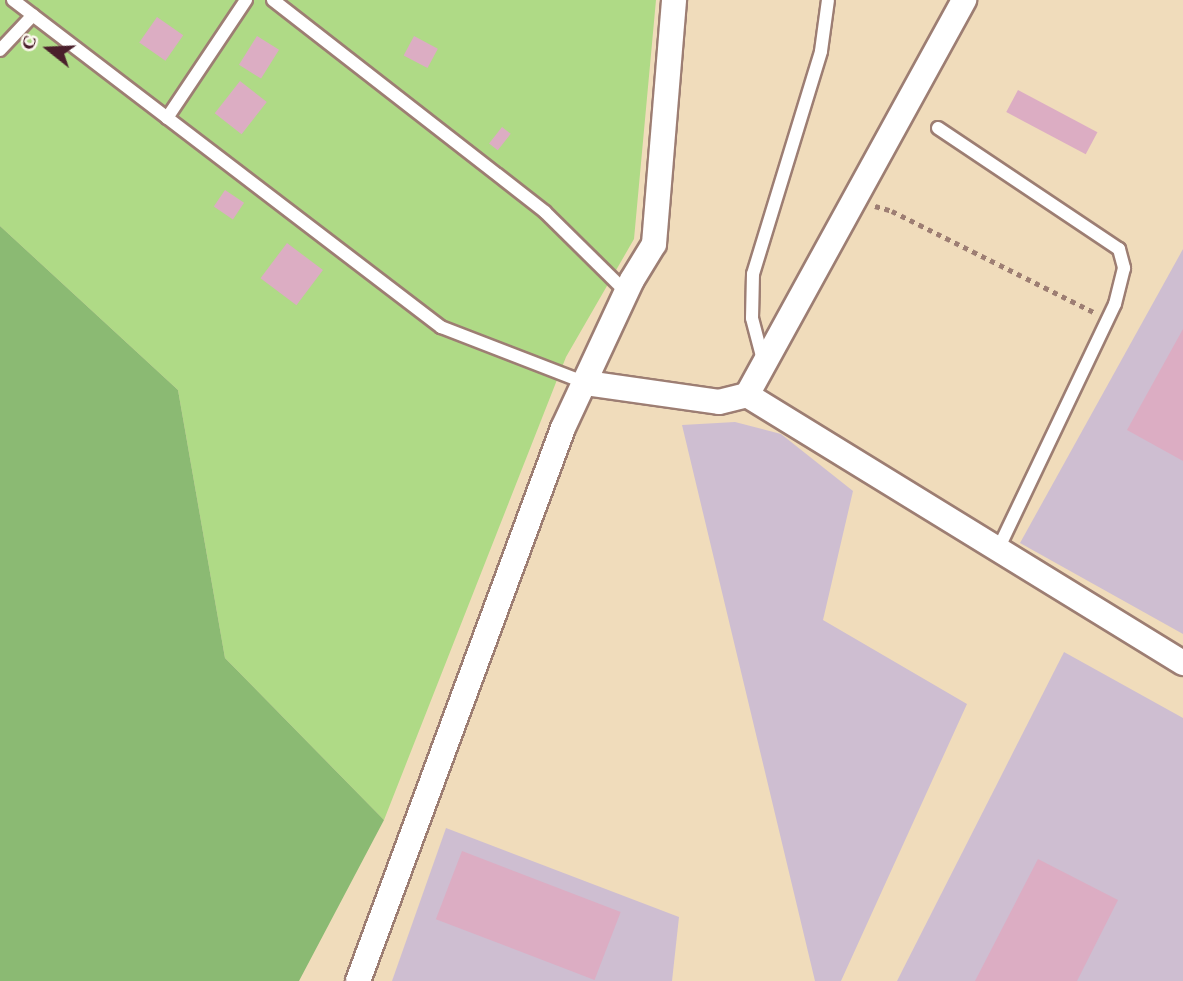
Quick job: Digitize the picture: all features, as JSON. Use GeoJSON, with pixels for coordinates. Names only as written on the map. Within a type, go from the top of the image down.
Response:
{"type":"FeatureCollection","features":[{"type":"Feature","properties":{"kind":"street"},"geometry":{"type":"LineString","coordinates":[[358,981],[563,428],[626,292],[654,244],[674,0]]}},
{"type":"Feature","properties":{"kind":"street"},"geometry":{"type":"LineString","coordinates":[[747,395],[850,200],[964,0]]}},
{"type":"Feature","properties":{"kind":"street"},"geometry":{"type":"LineString","coordinates":[[586,383],[719,402],[747,395],[1183,663]]}},
{"type":"Feature","properties":{"kind":"lane"},"geometry":{"type":"LineString","coordinates":[[13,0],[441,327],[586,383]]}},
{"type":"Feature","properties":{"kind":"lane"},"geometry":{"type":"LineString","coordinates":[[167,118],[246,0]]}},
{"type":"Feature","properties":{"kind":"lane"},"geometry":{"type":"LineString","coordinates":[[273,0],[545,212],[626,292]]}},
{"type":"Feature","properties":{"kind":"lane"},"geometry":{"type":"LineString","coordinates":[[764,364],[752,318],[754,274],[821,51],[828,0]]}},
{"type":"Feature","properties":{"kind":"lane"},"geometry":{"type":"LineString","coordinates":[[0,50],[33,15]]}},
{"type":"Feature","properties":{"kind":"lane"},"geometry":{"type":"LineString","coordinates":[[938,128],[1119,249],[1124,268],[1108,319],[997,551]]}},
{"type":"Feature","properties":{"kind":"path"},"geometry":{"type":"LineString","coordinates":[[850,200],[892,211],[1108,319]]}},
{"type":"Feature","properties":{"kind":"shaded area"},"geometry":{"type":"Polygon","coordinates":[[[1183,249],[1183,634],[1020,543],[1183,249]]]}},
{"type":"Feature","properties":{"kind":"shaded area"},"geometry":{"type":"Polygon","coordinates":[[[735,422],[781,434],[853,491],[823,620],[967,704],[841,981],[815,981],[682,425],[735,422]]]}},
{"type":"Feature","properties":{"kind":"shaded area"},"geometry":{"type":"Polygon","coordinates":[[[1064,652],[1183,718],[1183,981],[897,981],[1064,652]]]}},
{"type":"Feature","properties":{"kind":"shaded area"},"geometry":{"type":"Polygon","coordinates":[[[446,828],[679,917],[672,981],[392,981],[446,828]]]}},
{"type":"Feature","properties":{"kind":"green space"},"geometry":{"type":"Polygon","coordinates":[[[0,0],[656,0],[634,239],[566,357],[384,820],[225,658],[178,390],[0,226],[0,0]]]}},
{"type":"Feature","properties":{"kind":"green space"},"geometry":{"type":"Polygon","coordinates":[[[0,226],[178,390],[225,658],[384,820],[299,981],[0,981],[0,226]]]}},
{"type":"Feature","properties":{"kind":"building"},"geometry":{"type":"Polygon","coordinates":[[[157,17],[183,35],[165,61],[139,42],[157,17]]]}},
{"type":"Feature","properties":{"kind":"building"},"geometry":{"type":"Polygon","coordinates":[[[257,36],[279,50],[261,79],[239,65],[257,36]]]}},
{"type":"Feature","properties":{"kind":"building"},"geometry":{"type":"Polygon","coordinates":[[[414,36],[438,49],[428,68],[404,55],[414,36]]]}},
{"type":"Feature","properties":{"kind":"building"},"geometry":{"type":"Polygon","coordinates":[[[240,81],[267,102],[242,134],[215,113],[240,81]]]}},
{"type":"Feature","properties":{"kind":"building"},"geometry":{"type":"Polygon","coordinates":[[[1018,90],[1097,132],[1086,154],[1006,112],[1018,90]]]}},
{"type":"Feature","properties":{"kind":"building"},"geometry":{"type":"Polygon","coordinates":[[[502,127],[511,134],[498,150],[489,144],[502,127]]]}},
{"type":"Feature","properties":{"kind":"building"},"geometry":{"type":"Polygon","coordinates":[[[225,190],[244,203],[233,219],[214,207],[225,190]]]}},
{"type":"Feature","properties":{"kind":"building"},"geometry":{"type":"Polygon","coordinates":[[[287,243],[323,270],[296,305],[261,278],[287,243]]]}},
{"type":"Feature","properties":{"kind":"building"},"geometry":{"type":"Polygon","coordinates":[[[1183,329],[1183,461],[1127,430],[1183,329]]]}},
{"type":"Feature","properties":{"kind":"building"},"geometry":{"type":"Polygon","coordinates":[[[462,851],[621,912],[595,980],[436,919],[462,851]]]}},
{"type":"Feature","properties":{"kind":"building"},"geometry":{"type":"Polygon","coordinates":[[[1038,859],[1118,900],[1077,981],[975,981],[1038,859]]]}}]}
